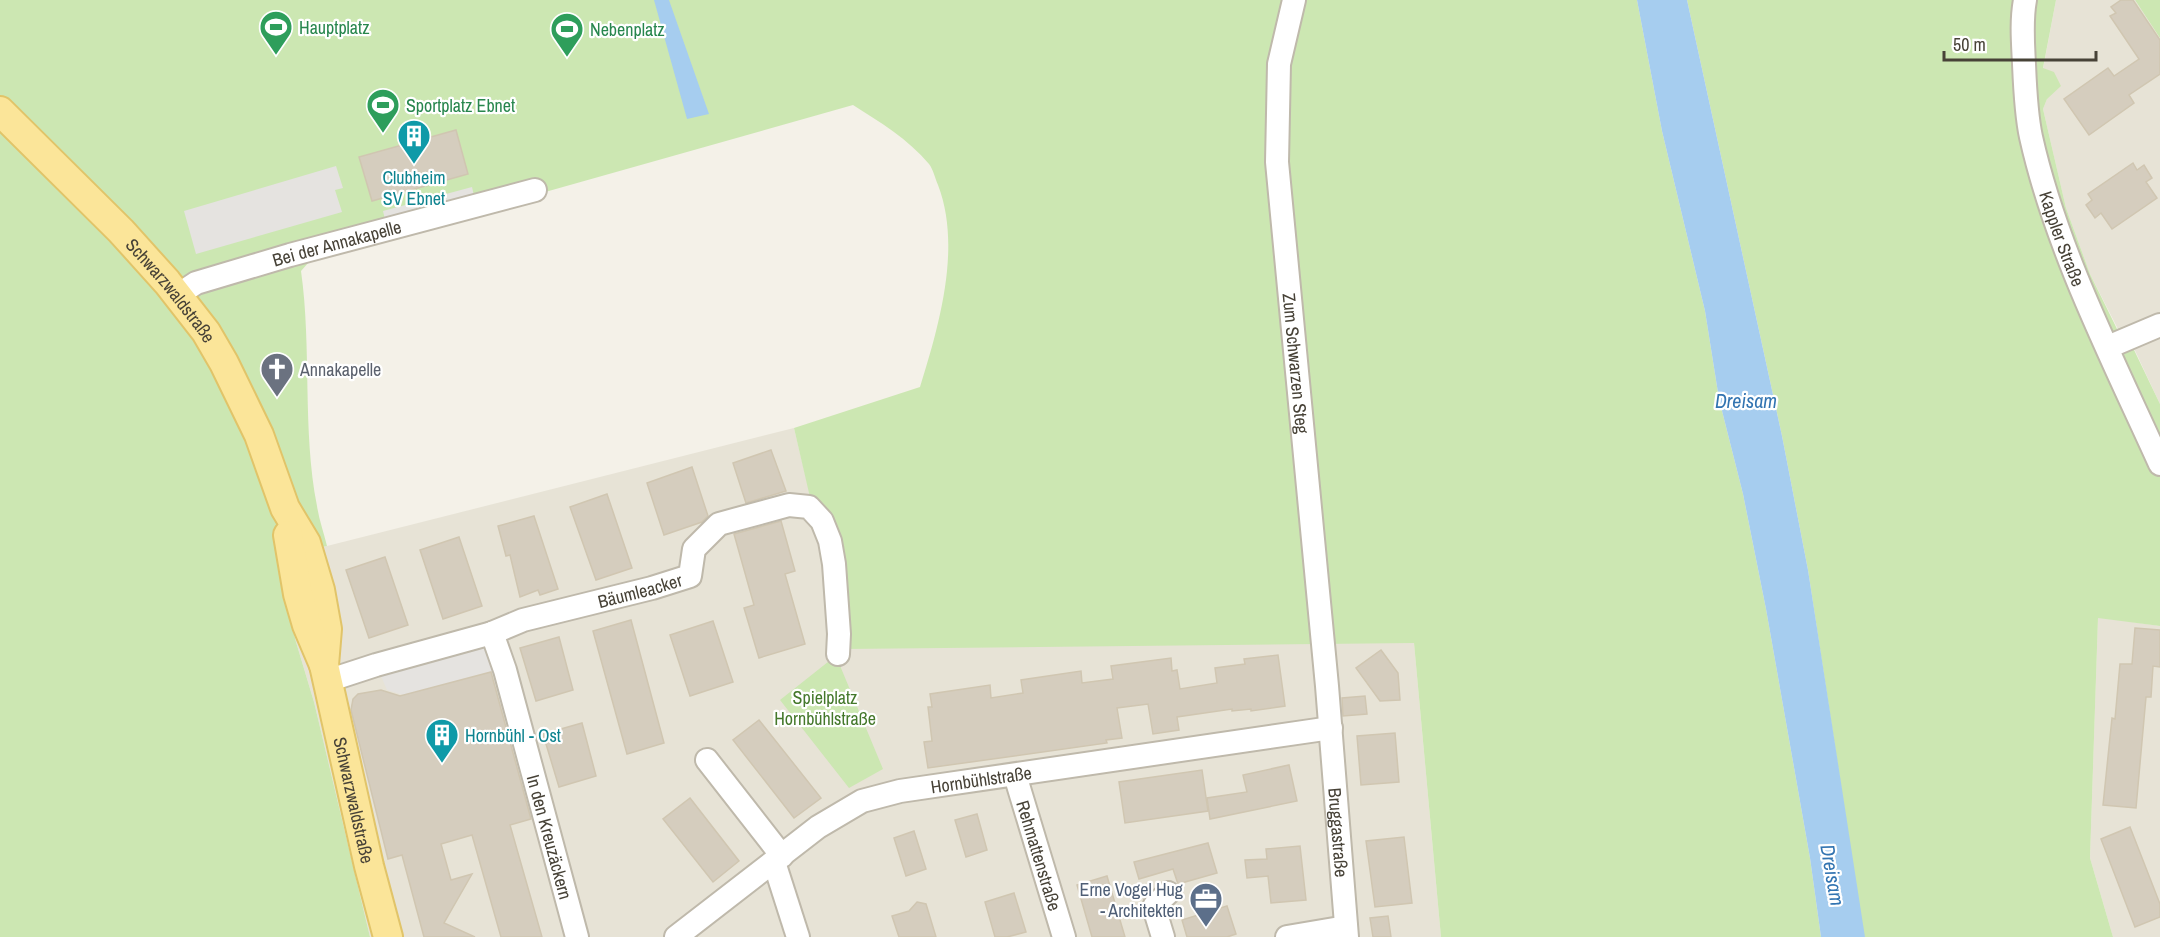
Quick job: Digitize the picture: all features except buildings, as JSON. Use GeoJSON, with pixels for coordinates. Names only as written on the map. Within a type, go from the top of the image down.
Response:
{"type":"FeatureCollection","features":[{"type":"Feature","properties":{"kind":"main road","name":"Schwarzwaldstraße"},"geometry":{"type":"LineString","coordinates":[[0,111],[121,231],[178,295],[206,332],[224,363],[259,435],[285,508],[306,543],[320,590],[327,629],[326,673],[369,866],[388,937]]}},
{"type":"Feature","properties":{"kind":"street","name":"Zum Schwarzen Steg"},"geometry":{"type":"LineString","coordinates":[[1294,0],[1279,64],[1277,162],[1330,728]]}},
{"type":"Feature","properties":{"kind":"street","name":"Kappler Straße"},"geometry":{"type":"LineString","coordinates":[[2025,0],[2023,55],[2030,135],[2056,224],[2160,464]]}},
{"type":"Feature","properties":{"kind":"street","name":"Bei der Annakapelle"},"geometry":{"type":"LineString","coordinates":[[178,295],[196,283],[280,258],[535,190]]}},
{"type":"Feature","properties":{"kind":"street"},"geometry":{"type":"LineString","coordinates":[[2108,347],[2160,325]]}},
{"type":"Feature","properties":{"kind":"street","name":"Bäumleacker"},"geometry":{"type":"LineString","coordinates":[[326,673],[376,665],[492,633],[523,620],[652,588],[690,576],[694,549],[719,524],[789,505],[808,507],[822,521],[830,541],[838,622],[838,654]]}},
{"type":"Feature","properties":{"kind":"street","name":"In den Kreuzäckern"},"geometry":{"type":"LineString","coordinates":[[492,633],[505,670],[577,937]]}},
{"type":"Feature","properties":{"kind":"street","name":"Hornbühlstraße"},"geometry":{"type":"LineString","coordinates":[[676,937],[818,827],[862,801],[900,791],[1330,728]]}},
{"type":"Feature","properties":{"kind":"street","name":"Bruggastraße"},"geometry":{"type":"LineString","coordinates":[[1330,728],[1347,932]]}},
{"type":"Feature","properties":{"kind":"street"},"geometry":{"type":"LineString","coordinates":[[707,760],[778,859],[798,937]]}},
{"type":"Feature","properties":{"kind":"street","name":"Rehmattenstraße"},"geometry":{"type":"LineString","coordinates":[[1016,775],[1064,937]]}},
{"type":"Feature","properties":{"kind":"street"},"geometry":{"type":"LineString","coordinates":[[1163,937],[1155,914],[1155,905],[1168,893]]}},
{"type":"Feature","properties":{"kind":"street"},"geometry":{"type":"LineString","coordinates":[[1287,937],[1347,932]]}},
{"type":"Feature","properties":{"kind":"shaded area"},"geometry":{"type":"Polygon","coordinates":[[[2056,0],[2135,0],[2160,38],[2160,404],[2124,327],[2118,329],[2090,274],[2066,208],[2043,109],[2047,99],[2043,69],[2056,0]]]}},
{"type":"Feature","properties":{"kind":"shaded area"},"geometry":{"type":"Polygon","coordinates":[[[336,166],[343,188],[335,190],[342,212],[196,254],[184,211],[336,166]]]}},
{"type":"Feature","properties":{"kind":"shaded area"},"geometry":{"type":"Polygon","coordinates":[[[472,187],[475,200],[386,224],[383,211],[472,187]]]}},
{"type":"Feature","properties":{"kind":"shaded area"},"geometry":{"type":"Polygon","coordinates":[[[794,428],[812,503],[1313,643],[1414,643],[1441,937],[370,937],[314,702],[296,642],[276,556],[327,546],[794,428]]]}},
{"type":"Feature","properties":{"kind":"shaded area"},"geometry":{"type":"Polygon","coordinates":[[[2098,617],[2160,626],[2160,937],[2113,937],[2090,858],[2098,617]]]}},
{"type":"Feature","properties":{"kind":"shaded area"},"geometry":{"type":"Polygon","coordinates":[[[492,633],[505,670],[410,697],[387,690],[376,665],[492,633]]]}},
{"type":"Feature","properties":{"kind":"green space"},"geometry":{"type":"Polygon","coordinates":[[[0,0],[1637,0],[1662,131],[1705,311],[1719,399],[1743,494],[1766,609],[1810,858],[1821,937],[1441,937],[1414,643],[845,649],[794,428],[920,387],[940,313],[948,260],[945,209],[930,166],[903,139],[853,105],[337,251],[309,262],[301,271],[306,329],[308,418],[312,477],[327,546],[276,556],[296,642],[314,702],[370,937],[0,937],[0,0]]]}},
{"type":"Feature","properties":{"kind":"green space"},"geometry":{"type":"Polygon","coordinates":[[[1687,0],[2056,0],[2043,68],[2054,72],[2061,86],[2047,99],[2043,109],[2066,208],[2090,274],[2117,329],[2123,327],[2160,404],[2160,626],[2098,618],[2090,858],[2113,937],[1864,937],[1808,570],[1782,436],[1687,0]]]}},
{"type":"Feature","properties":{"kind":"green space"},"geometry":{"type":"Polygon","coordinates":[[[2135,0],[2160,0],[2160,38],[2135,0]]]}},
{"type":"Feature","properties":{"kind":"green space","name":"Spielplatz Hornbühlstraße"},"geometry":{"type":"Polygon","coordinates":[[[838,654],[841,668],[883,769],[849,788],[780,700],[838,654]]]}},
{"type":"Feature","properties":{"kind":"water"},"geometry":{"type":"Polygon","coordinates":[[[654,0],[669,0],[709,114],[687,119],[654,0]]]}},
{"type":"Feature","properties":{"kind":"water","name":"Dreisam"},"geometry":{"type":"Polygon","coordinates":[[[1637,0],[1687,0],[1782,436],[1808,570],[1865,937],[1821,937],[1810,858],[1766,609],[1743,494],[1719,399],[1705,311],[1662,131],[1637,0]]]}},
{"type":"Feature","properties":{"kind":"place","name":"Hauptplatz"},"geometry":{"type":"Point","coordinates":[276,56]}},
{"type":"Feature","properties":{"kind":"place","name":"Nebenplatz"},"geometry":{"type":"Point","coordinates":[567,58]}},
{"type":"Feature","properties":{"kind":"place","name":"Sportplatz Ebnet"},"geometry":{"type":"Point","coordinates":[383,134]}},
{"type":"Feature","properties":{"kind":"place","name":"Clubheim SV Ebnet"},"geometry":{"type":"Point","coordinates":[414,165]}},
{"type":"Feature","properties":{"kind":"place","name":"Annakapelle"},"geometry":{"type":"Point","coordinates":[277,398]}},
{"type":"Feature","properties":{"kind":"place","name":"Hornbühl - Ost"},"geometry":{"type":"Point","coordinates":[442,764]}},
{"type":"Feature","properties":{"kind":"place","name":"Erne Vogel Hug - Architekten"},"geometry":{"type":"Point","coordinates":[1206,928]}}]}
